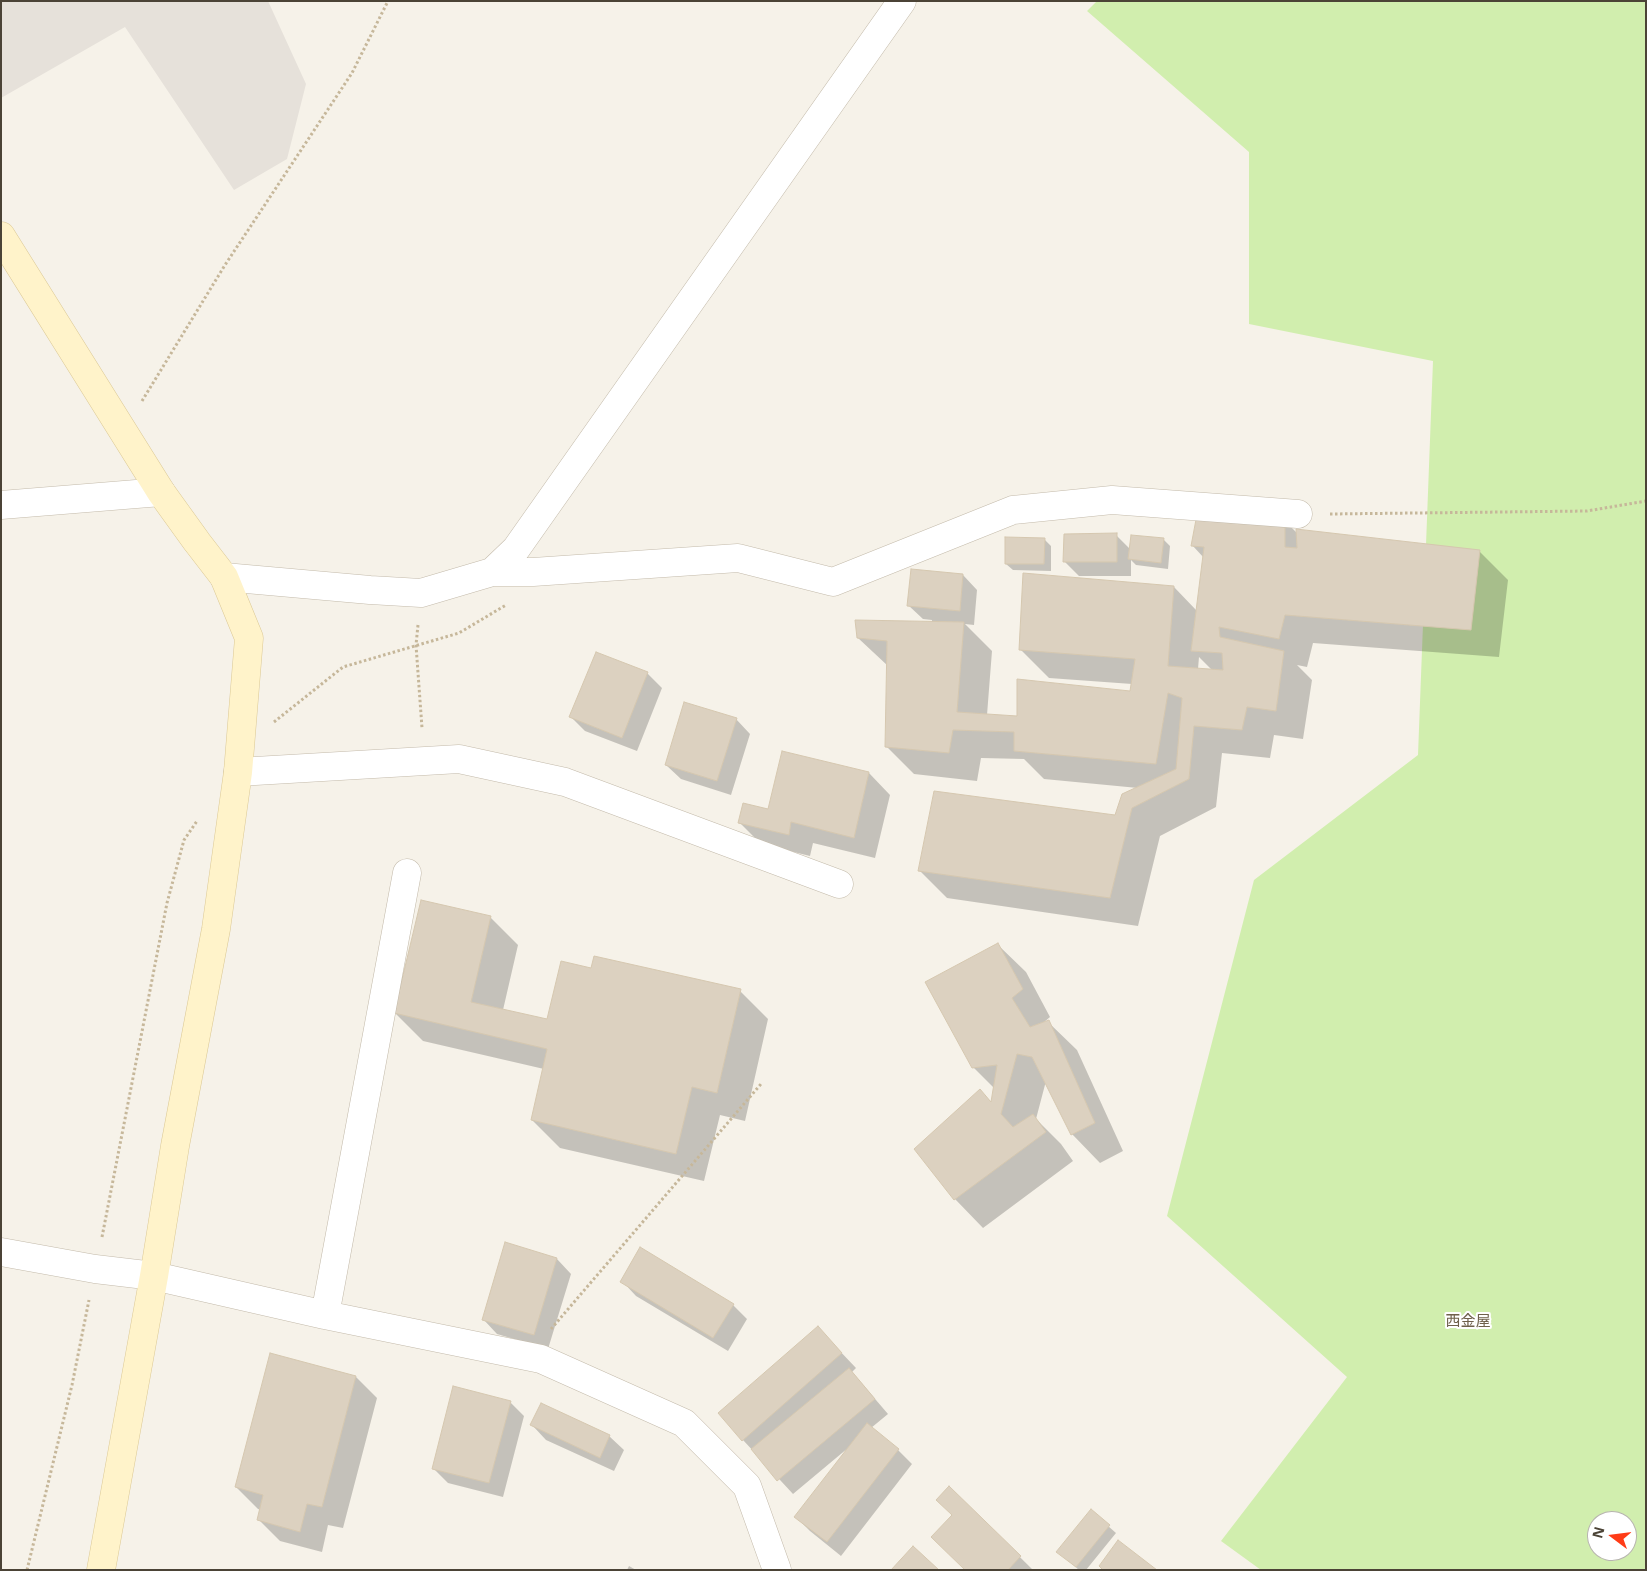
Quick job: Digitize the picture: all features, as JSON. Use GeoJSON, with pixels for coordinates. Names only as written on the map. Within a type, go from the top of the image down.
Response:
{"type":"FeatureCollection","features":[{"type":"Feature","properties":{"kind":"street"},"geometry":{"type":"LineString","coordinates":[[492,572],[516,549],[902,1]]}},
{"type":"Feature","properties":{"kind":"street"},"geometry":{"type":"LineString","coordinates":[[1,236],[161,492],[224,577],[248,638],[238,772],[216,929],[175,1146],[154,1276],[100,1570]]}},
{"type":"Feature","properties":{"kind":"street"},"geometry":{"type":"LineString","coordinates":[[1,505],[161,492]]}},
{"type":"Feature","properties":{"kind":"street"},"geometry":{"type":"LineString","coordinates":[[224,577],[421,593],[492,572],[533,572],[738,558],[833,582],[1013,510],[1112,500],[1298,514]]}},
{"type":"Feature","properties":{"kind":"street"},"geometry":{"type":"LineString","coordinates":[[238,772],[459,759],[565,782],[839,884]]}},
{"type":"Feature","properties":{"kind":"street"},"geometry":{"type":"LineString","coordinates":[[325,1315],[407,873]]}},
{"type":"Feature","properties":{"kind":"street"},"geometry":{"type":"LineString","coordinates":[[1,1252],[95,1269],[154,1276],[325,1315],[541,1359],[684,1423],[747,1486],[777,1570]]}},
{"type":"Feature","properties":{"kind":"path"},"geometry":{"type":"LineString","coordinates":[[123,431],[224,265],[352,73],[388,1]]}},
{"type":"Feature","properties":{"kind":"path"},"geometry":{"type":"LineString","coordinates":[[1298,514],[1587,511],[1646,501]]}},
{"type":"Feature","properties":{"kind":"path"},"geometry":{"type":"LineString","coordinates":[[421,593],[416,645],[425,761]]}},
{"type":"Feature","properties":{"kind":"path"},"geometry":{"type":"LineString","coordinates":[[528,1356],[761,1084]]}},
{"type":"Feature","properties":{"kind":"shaded area"},"geometry":{"type":"Polygon","coordinates":[[[1,1],[268,1],[306,84],[287,159],[234,190],[125,27],[1,98],[1,1]]]}},
{"type":"Feature","properties":{"kind":"green space"},"geometry":{"type":"Polygon","coordinates":[[[1097,1],[1646,1],[1646,1570],[1261,1570],[1221,1541],[1347,1377],[1167,1216],[1254,880],[1418,755],[1433,361],[1249,324],[1249,152],[1087,11],[1097,1]]]}},
{"type":"Feature","properties":{"kind":"building"},"geometry":{"type":"Polygon","coordinates":[[[1198,509],[1285,520],[1285,547],[1297,548],[1296,529],[1480,550],[1471,630],[1285,615],[1279,639],[1219,627],[1220,637],[1284,651],[1276,711],[1247,707],[1242,730],[1194,726],[1189,779],[1132,808],[1110,898],[918,871],[934,791],[1115,815],[1122,794],[1176,769],[1182,698],[1168,693],[1156,764],[1014,751],[1014,732],[953,730],[949,753],[885,747],[887,641],[857,638],[855,620],[964,622],[957,712],[1017,716],[1017,679],[1130,691],[1135,659],[1019,650],[1023,573],[1174,586],[1168,666],[1223,670],[1222,653],[1191,651],[1204,547],[1191,546],[1198,509]]]}},
{"type":"Feature","properties":{"kind":"building"},"geometry":{"type":"Polygon","coordinates":[[[1117,533],[1117,562],[1063,562],[1064,534],[1117,533]]]}},
{"type":"Feature","properties":{"kind":"building"},"geometry":{"type":"Polygon","coordinates":[[[1131,535],[1164,538],[1161,563],[1128,559],[1131,535]]]}},
{"type":"Feature","properties":{"kind":"building"},"geometry":{"type":"Polygon","coordinates":[[[1005,537],[1045,538],[1044,564],[1005,564],[1005,537]]]}},
{"type":"Feature","properties":{"kind":"building"},"geometry":{"type":"Polygon","coordinates":[[[911,569],[963,574],[960,611],[907,606],[911,569]]]}},
{"type":"Feature","properties":{"kind":"building"},"geometry":{"type":"Polygon","coordinates":[[[596,652],[648,672],[622,738],[569,717],[596,652]]]}},
{"type":"Feature","properties":{"kind":"building"},"geometry":{"type":"Polygon","coordinates":[[[684,702],[737,718],[717,781],[665,765],[684,702]]]}},
{"type":"Feature","properties":{"kind":"building"},"geometry":{"type":"Polygon","coordinates":[[[782,751],[869,772],[854,838],[791,822],[789,835],[738,823],[743,803],[768,809],[782,751]]]}},
{"type":"Feature","properties":{"kind":"building"},"geometry":{"type":"Polygon","coordinates":[[[421,900],[491,916],[471,1002],[547,1019],[561,961],[591,968],[594,956],[741,989],[717,1093],[692,1087],[676,1154],[531,1120],[547,1049],[394,1013],[421,900]]]}},
{"type":"Feature","properties":{"kind":"building"},"geometry":{"type":"Polygon","coordinates":[[[998,943],[1023,989],[1012,998],[1030,1027],[1049,1020],[1095,1123],[1071,1135],[1032,1057],[1017,1054],[1001,1114],[1013,1127],[1033,1114],[1046,1132],[954,1200],[914,1149],[980,1089],[991,1102],[997,1065],[972,1068],[925,982],[998,943]]]}},
{"type":"Feature","properties":{"kind":"building"},"geometry":{"type":"Polygon","coordinates":[[[505,1242],[557,1258],[534,1335],[482,1320],[505,1242]]]}},
{"type":"Feature","properties":{"kind":"building"},"geometry":{"type":"Polygon","coordinates":[[[640,1247],[734,1304],[713,1338],[620,1282],[640,1247]]]}},
{"type":"Feature","properties":{"kind":"building"},"geometry":{"type":"Polygon","coordinates":[[[818,1326],[842,1353],[742,1441],[718,1413],[818,1326]]]}},
{"type":"Feature","properties":{"kind":"building"},"geometry":{"type":"Polygon","coordinates":[[[270,1353],[356,1376],[322,1507],[307,1504],[300,1532],[257,1520],[263,1495],[235,1487],[270,1353]]]}},
{"type":"Feature","properties":{"kind":"building"},"geometry":{"type":"Polygon","coordinates":[[[849,1368],[875,1399],[777,1481],[751,1449],[849,1368]]]}},
{"type":"Feature","properties":{"kind":"building"},"geometry":{"type":"Polygon","coordinates":[[[453,1386],[511,1401],[489,1483],[432,1469],[453,1386]]]}},
{"type":"Feature","properties":{"kind":"building"},"geometry":{"type":"Polygon","coordinates":[[[541,1403],[610,1435],[600,1458],[530,1425],[541,1403]]]}},
{"type":"Feature","properties":{"kind":"building"},"geometry":{"type":"Polygon","coordinates":[[[867,1423],[899,1449],[827,1542],[794,1517],[867,1423]]]}},
{"type":"Feature","properties":{"kind":"building"},"geometry":{"type":"Polygon","coordinates":[[[949,1486],[1021,1556],[1008,1570],[965,1570],[931,1537],[952,1515],[936,1500],[949,1486]]]}},
{"type":"Feature","properties":{"kind":"building"},"geometry":{"type":"Polygon","coordinates":[[[1091,1509],[1110,1525],[1076,1567],[1056,1552],[1091,1509]]]}},
{"type":"Feature","properties":{"kind":"building"},"geometry":{"type":"Polygon","coordinates":[[[1118,1540],[1157,1570],[1103,1570],[1099,1566],[1118,1540]]]}},
{"type":"Feature","properties":{"kind":"building"},"geometry":{"type":"Polygon","coordinates":[[[913,1546],[939,1570],[891,1570],[913,1546]]]}},
{"type":"Feature","properties":{"kind":"district","name":"西金屋"},"geometry":{"type":"Point","coordinates":[1468,1322]}}]}
